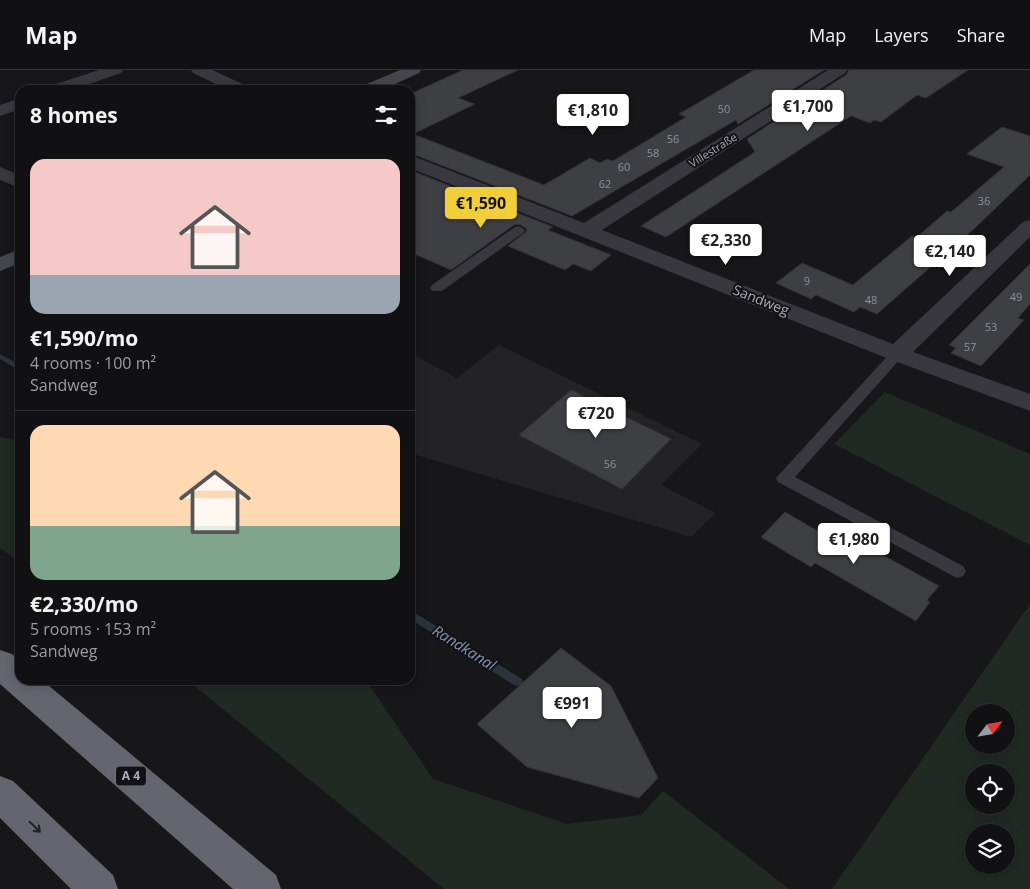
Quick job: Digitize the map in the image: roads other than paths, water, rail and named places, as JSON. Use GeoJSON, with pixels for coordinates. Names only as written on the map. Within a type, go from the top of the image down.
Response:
{"type":"FeatureCollection","features":[{"type":"Feature","properties":{"kind":"highway","name":"A 4"},"geometry":{"type":"LineString","coordinates":[[0,664],[15,677]]}},
{"type":"Feature","properties":{"kind":"highway","name":"A 4"},"geometry":{"type":"LineString","coordinates":[[24,685],[262,889]]}},
{"type":"Feature","properties":{"kind":"highway"},"geometry":{"type":"LineString","coordinates":[[0,793],[99,889]]}},
{"type":"Feature","properties":{"kind":"main road"},"geometry":{"type":"LineString","coordinates":[[380,85],[414,70]]}},
{"type":"Feature","properties":{"kind":"main road"},"geometry":{"type":"LineString","coordinates":[[0,265],[15,258]]}},
{"type":"Feature","properties":{"kind":"street"},"geometry":{"type":"LineString","coordinates":[[71,85],[115,70]]}},
{"type":"Feature","properties":{"kind":"street"},"geometry":{"type":"LineString","coordinates":[[199,70],[230,85]]}},
{"type":"Feature","properties":{"kind":"street","name":"Villestraße"},"geometry":{"type":"LineString","coordinates":[[587,230],[839,70]]}},
{"type":"Feature","properties":{"kind":"street"},"geometry":{"type":"LineString","coordinates":[[0,111],[15,106]]}},
{"type":"Feature","properties":{"kind":"street","name":"Sandweg"},"geometry":{"type":"LineString","coordinates":[[415,163],[897,354],[1030,403]]}},
{"type":"Feature","properties":{"kind":"street"},"geometry":{"type":"LineString","coordinates":[[0,173],[15,180]]}},
{"type":"Feature","properties":{"kind":"street"},"geometry":{"type":"LineString","coordinates":[[897,354],[1030,226]]}},
{"type":"Feature","properties":{"kind":"lane"},"geometry":{"type":"LineString","coordinates":[[437,288],[519,230]]}},
{"type":"Feature","properties":{"kind":"lane"},"geometry":{"type":"LineString","coordinates":[[897,354],[784,478],[958,571]]}},
{"type":"Feature","properties":{"kind":"waterway","name":"Randkanal"},"geometry":{"type":"LineString","coordinates":[[0,356],[15,366]]}},
{"type":"Feature","properties":{"kind":"waterway","name":"Randkanal"},"geometry":{"type":"LineString","coordinates":[[415,617],[518,682]]}}]}
